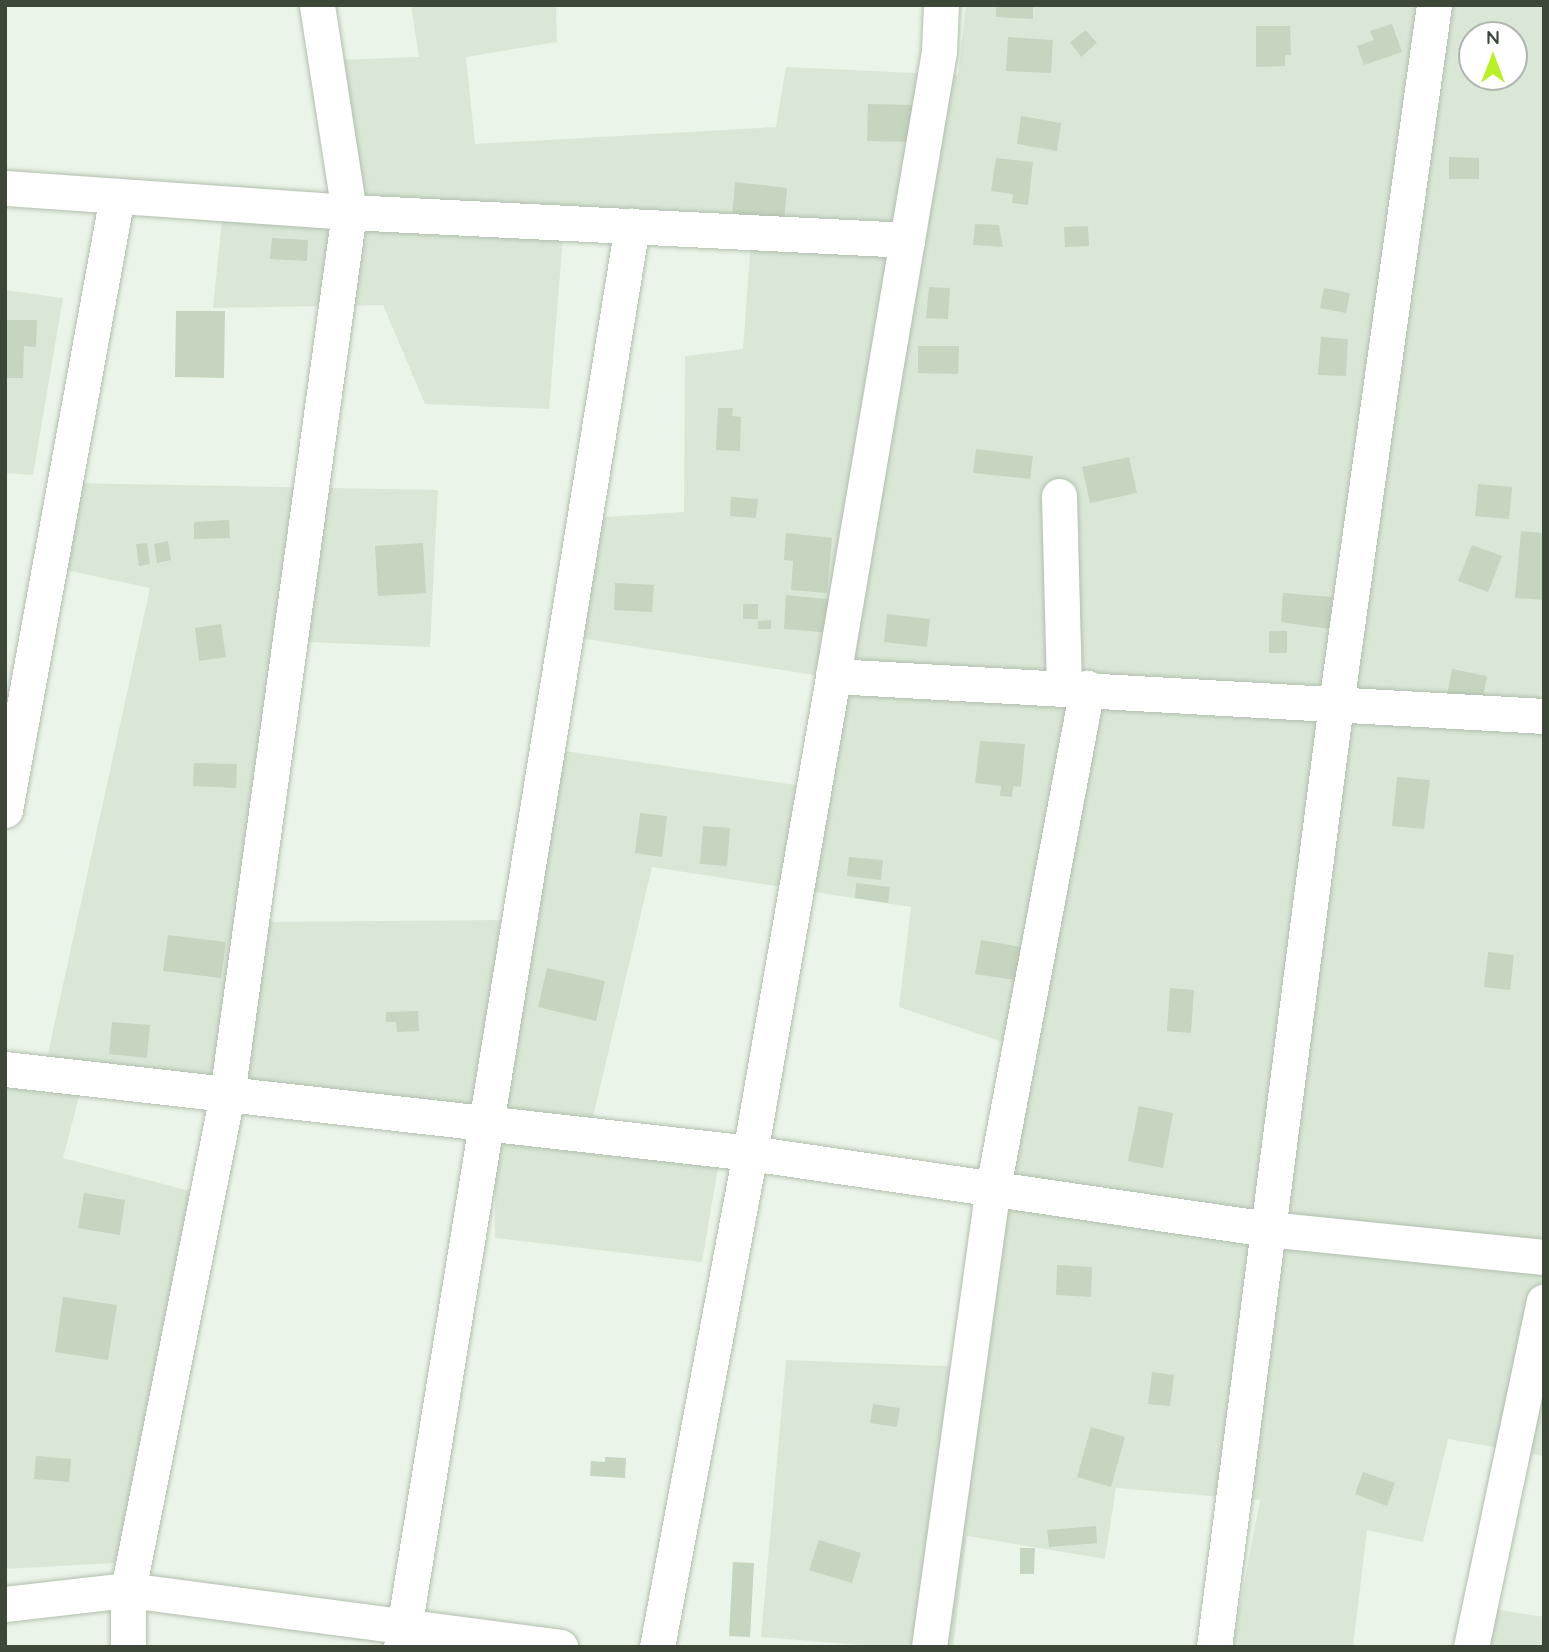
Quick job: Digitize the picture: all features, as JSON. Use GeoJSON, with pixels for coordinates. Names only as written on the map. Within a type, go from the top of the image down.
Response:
{"type":"FeatureCollection","features":[{"type":"Feature","properties":{"kind":"street"},"geometry":{"type":"LineString","coordinates":[[128,1647],[128,1590],[227,1095],[349,212],[317,5]]}},
{"type":"Feature","properties":{"kind":"street"},"geometry":{"type":"LineString","coordinates":[[656,1647],[750,1153],[833,676],[939,51],[941,5]]}},
{"type":"Feature","properties":{"kind":"street"},"geometry":{"type":"LineString","coordinates":[[1214,1647],[1336,704],[1434,5]]}},
{"type":"Feature","properties":{"kind":"street"},"geometry":{"type":"LineString","coordinates":[[5,188],[349,212],[907,240]]}},
{"type":"Feature","properties":{"kind":"street"},"geometry":{"type":"LineString","coordinates":[[5,810],[117,196]]}},
{"type":"Feature","properties":{"kind":"street"},"geometry":{"type":"LineString","coordinates":[[403,1636],[489,1124],[632,226]]}},
{"type":"Feature","properties":{"kind":"street"},"geometry":{"type":"LineString","coordinates":[[929,1647],[993,1188],[1076,688],[1059,496]]}},
{"type":"Feature","properties":{"kind":"street"},"geometry":{"type":"LineString","coordinates":[[833,676],[1544,716]]}},
{"type":"Feature","properties":{"kind":"street"},"geometry":{"type":"LineString","coordinates":[[5,1069],[750,1153],[1268,1229],[1544,1257]]}},
{"type":"Feature","properties":{"kind":"street"},"geometry":{"type":"LineString","coordinates":[[1471,1647],[1544,1302]]}},
{"type":"Feature","properties":{"kind":"street"},"geometry":{"type":"LineString","coordinates":[[5,1604],[128,1590],[403,1636],[560,1647]]}},
{"type":"Feature","properties":{"kind":"shaded area"},"geometry":{"type":"Polygon","coordinates":[[[411,5],[556,5],[557,42],[466,57],[475,144],[776,127],[786,67],[958,75],[966,5],[1544,5],[1544,1456],[1448,1439],[1423,1542],[1367,1530],[1353,1647],[1232,1647],[1260,1500],[1116,1488],[1105,1559],[967,1536],[953,1647],[884,1647],[761,1637],[786,1360],[971,1367],[1038,1054],[899,1007],[911,907],[652,867],[593,1117],[722,1144],[702,1262],[495,1238],[495,1113],[84,1077],[63,1158],[213,1197],[132,1562],[5,1569],[5,1075],[43,1076],[150,588],[52,567],[67,483],[438,490],[430,647],[284,641],[264,922],[504,920],[551,749],[809,787],[827,677],[580,638],[590,518],[684,512],[685,356],[743,349],[751,240],[563,238],[549,409],[425,404],[383,305],[213,308],[223,210],[358,208],[335,60],[419,57],[411,5]]]}},
{"type":"Feature","properties":{"kind":"shaded area"},"geometry":{"type":"Polygon","coordinates":[[[5,290],[63,298],[33,475],[5,473],[5,290]]]}},
{"type":"Feature","properties":{"kind":"shaded area"},"geometry":{"type":"Polygon","coordinates":[[[1487,1608],[1544,1617],[1544,1647],[1481,1647],[1487,1608]]]}},
{"type":"Feature","properties":{"kind":"building"},"geometry":{"type":"Polygon","coordinates":[[[996,5],[1033,5],[1033,19],[996,17],[996,5]]]}},
{"type":"Feature","properties":{"kind":"building"},"geometry":{"type":"Polygon","coordinates":[[[1392,24],[1402,52],[1364,65],[1357,46],[1374,40],[1370,31],[1392,24]]]}},
{"type":"Feature","properties":{"kind":"building"},"geometry":{"type":"Polygon","coordinates":[[[1256,26],[1290,26],[1291,55],[1285,55],[1285,66],[1256,67],[1256,26]]]}},
{"type":"Feature","properties":{"kind":"building"},"geometry":{"type":"Polygon","coordinates":[[[1086,30],[1097,43],[1081,57],[1070,42],[1086,30]]]}},
{"type":"Feature","properties":{"kind":"building"},"geometry":{"type":"Polygon","coordinates":[[[1008,37],[1053,40],[1051,73],[1006,71],[1008,37]]]}},
{"type":"Feature","properties":{"kind":"building"},"geometry":{"type":"Polygon","coordinates":[[[868,104],[912,105],[912,142],[867,141],[868,104]]]}},
{"type":"Feature","properties":{"kind":"building"},"geometry":{"type":"Polygon","coordinates":[[[1021,116],[1061,123],[1057,151],[1017,144],[1021,116]]]}},
{"type":"Feature","properties":{"kind":"building"},"geometry":{"type":"Polygon","coordinates":[[[1449,157],[1479,158],[1479,179],[1449,179],[1449,157]]]}},
{"type":"Feature","properties":{"kind":"building"},"geometry":{"type":"Polygon","coordinates":[[[996,158],[1033,162],[1028,205],[1012,203],[1013,194],[991,191],[996,158]]]}},
{"type":"Feature","properties":{"kind":"building"},"geometry":{"type":"Polygon","coordinates":[[[735,182],[787,188],[784,224],[732,219],[735,182]]]}},
{"type":"Feature","properties":{"kind":"building"},"geometry":{"type":"Polygon","coordinates":[[[975,224],[999,225],[1003,247],[973,245],[975,224]]]}},
{"type":"Feature","properties":{"kind":"building"},"geometry":{"type":"Polygon","coordinates":[[[1088,226],[1089,246],[1065,247],[1064,227],[1088,226]]]}},
{"type":"Feature","properties":{"kind":"building"},"geometry":{"type":"Polygon","coordinates":[[[272,238],[308,240],[307,261],[270,259],[272,238]]]}},
{"type":"Feature","properties":{"kind":"building"},"geometry":{"type":"Polygon","coordinates":[[[929,287],[950,288],[948,319],[926,318],[929,287]]]}},
{"type":"Feature","properties":{"kind":"building"},"geometry":{"type":"Polygon","coordinates":[[[1324,288],[1350,293],[1346,313],[1320,308],[1324,288]]]}},
{"type":"Feature","properties":{"kind":"building"},"geometry":{"type":"Polygon","coordinates":[[[176,311],[225,311],[224,378],[175,377],[176,311]]]}},
{"type":"Feature","properties":{"kind":"building"},"geometry":{"type":"Polygon","coordinates":[[[5,320],[37,320],[36,347],[24,346],[23,378],[5,378],[5,320]]]}},
{"type":"Feature","properties":{"kind":"building"},"geometry":{"type":"Polygon","coordinates":[[[1321,337],[1348,339],[1346,376],[1318,375],[1321,337]]]}},
{"type":"Feature","properties":{"kind":"building"},"geometry":{"type":"Polygon","coordinates":[[[918,346],[959,346],[958,374],[918,373],[918,346]]]}},
{"type":"Feature","properties":{"kind":"building"},"geometry":{"type":"Polygon","coordinates":[[[718,408],[733,408],[732,416],[741,417],[740,451],[716,450],[718,408]]]}},
{"type":"Feature","properties":{"kind":"building"},"geometry":{"type":"Polygon","coordinates":[[[976,449],[1033,456],[1030,479],[973,473],[976,449]]]}},
{"type":"Feature","properties":{"kind":"building"},"geometry":{"type":"Polygon","coordinates":[[[1129,457],[1137,493],[1090,503],[1082,467],[1129,457]]]}},
{"type":"Feature","properties":{"kind":"building"},"geometry":{"type":"Polygon","coordinates":[[[1478,484],[1512,487],[1509,519],[1475,516],[1478,484]]]}},
{"type":"Feature","properties":{"kind":"building"},"geometry":{"type":"Polygon","coordinates":[[[731,497],[758,499],[756,518],[730,516],[731,497]]]}},
{"type":"Feature","properties":{"kind":"building"},"geometry":{"type":"Polygon","coordinates":[[[229,520],[230,538],[194,539],[194,522],[229,520]]]}},
{"type":"Feature","properties":{"kind":"building"},"geometry":{"type":"Polygon","coordinates":[[[1521,531],[1544,533],[1544,600],[1515,598],[1521,531]]]}},
{"type":"Feature","properties":{"kind":"building"},"geometry":{"type":"Polygon","coordinates":[[[786,533],[832,538],[827,593],[791,590],[793,561],[784,560],[786,533]]]}},
{"type":"Feature","properties":{"kind":"building"},"geometry":{"type":"Polygon","coordinates":[[[168,541],[171,560],[157,563],[154,544],[168,541]]]}},
{"type":"Feature","properties":{"kind":"building"},"geometry":{"type":"Polygon","coordinates":[[[147,543],[150,564],[139,566],[136,544],[147,543]]]}},
{"type":"Feature","properties":{"kind":"building"},"geometry":{"type":"Polygon","coordinates":[[[423,543],[426,593],[378,596],[375,546],[423,543]]]}},
{"type":"Feature","properties":{"kind":"building"},"geometry":{"type":"Polygon","coordinates":[[[1472,545],[1502,556],[1488,592],[1458,581],[1472,545]]]}},
{"type":"Feature","properties":{"kind":"building"},"geometry":{"type":"Polygon","coordinates":[[[615,583],[654,585],[652,612],[614,610],[615,583]]]}},
{"type":"Feature","properties":{"kind":"building"},"geometry":{"type":"Polygon","coordinates":[[[1283,593],[1332,597],[1329,629],[1281,622],[1283,593]]]}},
{"type":"Feature","properties":{"kind":"building"},"geometry":{"type":"Polygon","coordinates":[[[786,595],[836,600],[833,633],[784,629],[786,595]]]}},
{"type":"Feature","properties":{"kind":"building"},"geometry":{"type":"Polygon","coordinates":[[[743,604],[758,604],[758,619],[743,619],[743,604]]]}},
{"type":"Feature","properties":{"kind":"building"},"geometry":{"type":"Polygon","coordinates":[[[887,614],[930,619],[927,647],[884,642],[887,614]]]}},
{"type":"Feature","properties":{"kind":"building"},"geometry":{"type":"Polygon","coordinates":[[[771,620],[771,629],[758,629],[758,621],[771,620]]]}},
{"type":"Feature","properties":{"kind":"building"},"geometry":{"type":"Polygon","coordinates":[[[221,624],[226,657],[199,661],[195,628],[221,624]]]}},
{"type":"Feature","properties":{"kind":"building"},"geometry":{"type":"Polygon","coordinates":[[[1269,631],[1287,631],[1287,653],[1269,653],[1269,631]]]}},
{"type":"Feature","properties":{"kind":"building"},"geometry":{"type":"Polygon","coordinates":[[[1452,669],[1487,676],[1482,702],[1447,695],[1452,669]]]}},
{"type":"Feature","properties":{"kind":"building"},"geometry":{"type":"Polygon","coordinates":[[[980,741],[1025,744],[1021,787],[1013,786],[1012,797],[1000,796],[1001,786],[975,783],[980,741]]]}},
{"type":"Feature","properties":{"kind":"building"},"geometry":{"type":"Polygon","coordinates":[[[194,763],[237,764],[236,788],[193,786],[194,763]]]}},
{"type":"Feature","properties":{"kind":"building"},"geometry":{"type":"Polygon","coordinates":[[[1397,777],[1430,780],[1424,829],[1392,826],[1397,777]]]}},
{"type":"Feature","properties":{"kind":"building"},"geometry":{"type":"Polygon","coordinates":[[[640,813],[667,816],[662,857],[635,853],[640,813]]]}},
{"type":"Feature","properties":{"kind":"building"},"geometry":{"type":"Polygon","coordinates":[[[703,826],[730,828],[727,866],[700,864],[703,826]]]}},
{"type":"Feature","properties":{"kind":"building"},"geometry":{"type":"Polygon","coordinates":[[[849,857],[883,860],[881,880],[847,876],[849,857]]]}},
{"type":"Feature","properties":{"kind":"building"},"geometry":{"type":"Polygon","coordinates":[[[856,883],[890,887],[888,903],[855,898],[856,883]]]}},
{"type":"Feature","properties":{"kind":"building"},"geometry":{"type":"Polygon","coordinates":[[[168,935],[226,942],[221,978],[163,971],[168,935]]]}},
{"type":"Feature","properties":{"kind":"building"},"geometry":{"type":"Polygon","coordinates":[[[981,940],[1026,948],[1021,981],[975,974],[981,940]]]}},
{"type":"Feature","properties":{"kind":"building"},"geometry":{"type":"Polygon","coordinates":[[[1488,952],[1514,955],[1510,990],[1484,987],[1488,952]]]}},
{"type":"Feature","properties":{"kind":"building"},"geometry":{"type":"Polygon","coordinates":[[[547,968],[605,981],[596,1021],[538,1007],[547,968]]]}},
{"type":"Feature","properties":{"kind":"building"},"geometry":{"type":"Polygon","coordinates":[[[1170,988],[1194,990],[1191,1033],[1167,1031],[1170,988]]]}},
{"type":"Feature","properties":{"kind":"building"},"geometry":{"type":"Polygon","coordinates":[[[418,1011],[419,1031],[397,1032],[396,1022],[386,1022],[386,1012],[418,1011]]]}},
{"type":"Feature","properties":{"kind":"building"},"geometry":{"type":"Polygon","coordinates":[[[112,1022],[150,1025],[147,1058],[109,1054],[112,1022]]]}},
{"type":"Feature","properties":{"kind":"building"},"geometry":{"type":"Polygon","coordinates":[[[1139,1106],[1173,1113],[1163,1168],[1128,1161],[1139,1106]]]}},
{"type":"Feature","properties":{"kind":"building"},"geometry":{"type":"Polygon","coordinates":[[[84,1193],[125,1200],[120,1235],[78,1228],[84,1193]]]}},
{"type":"Feature","properties":{"kind":"building"},"geometry":{"type":"Polygon","coordinates":[[[1057,1265],[1092,1267],[1091,1297],[1056,1295],[1057,1265]]]}},
{"type":"Feature","properties":{"kind":"building"},"geometry":{"type":"Polygon","coordinates":[[[63,1297],[117,1305],[108,1360],[55,1352],[63,1297]]]}},
{"type":"Feature","properties":{"kind":"building"},"geometry":{"type":"Polygon","coordinates":[[[1152,1372],[1174,1375],[1170,1406],[1148,1404],[1152,1372]]]}},
{"type":"Feature","properties":{"kind":"building"},"geometry":{"type":"Polygon","coordinates":[[[873,1404],[900,1408],[897,1427],[870,1423],[873,1404]]]}},
{"type":"Feature","properties":{"kind":"building"},"geometry":{"type":"Polygon","coordinates":[[[1091,1427],[1125,1437],[1111,1487],[1077,1477],[1091,1427]]]}},
{"type":"Feature","properties":{"kind":"building"},"geometry":{"type":"Polygon","coordinates":[[[36,1456],[71,1459],[69,1482],[34,1479],[36,1456]]]}},
{"type":"Feature","properties":{"kind":"building"},"geometry":{"type":"Polygon","coordinates":[[[605,1457],[626,1458],[625,1478],[590,1476],[591,1461],[605,1462],[605,1457]]]}},
{"type":"Feature","properties":{"kind":"building"},"geometry":{"type":"Polygon","coordinates":[[[1363,1472],[1395,1483],[1387,1506],[1355,1494],[1363,1472]]]}},
{"type":"Feature","properties":{"kind":"building"},"geometry":{"type":"Polygon","coordinates":[[[1096,1526],[1097,1543],[1049,1547],[1047,1530],[1096,1526]]]}},
{"type":"Feature","properties":{"kind":"building"},"geometry":{"type":"Polygon","coordinates":[[[819,1540],[861,1553],[852,1583],[809,1570],[819,1540]]]}},
{"type":"Feature","properties":{"kind":"building"},"geometry":{"type":"Polygon","coordinates":[[[1020,1548],[1035,1548],[1034,1574],[1020,1574],[1020,1548]]]}},
{"type":"Feature","properties":{"kind":"building"},"geometry":{"type":"Polygon","coordinates":[[[733,1562],[754,1563],[750,1637],[729,1636],[733,1562]]]}}]}
